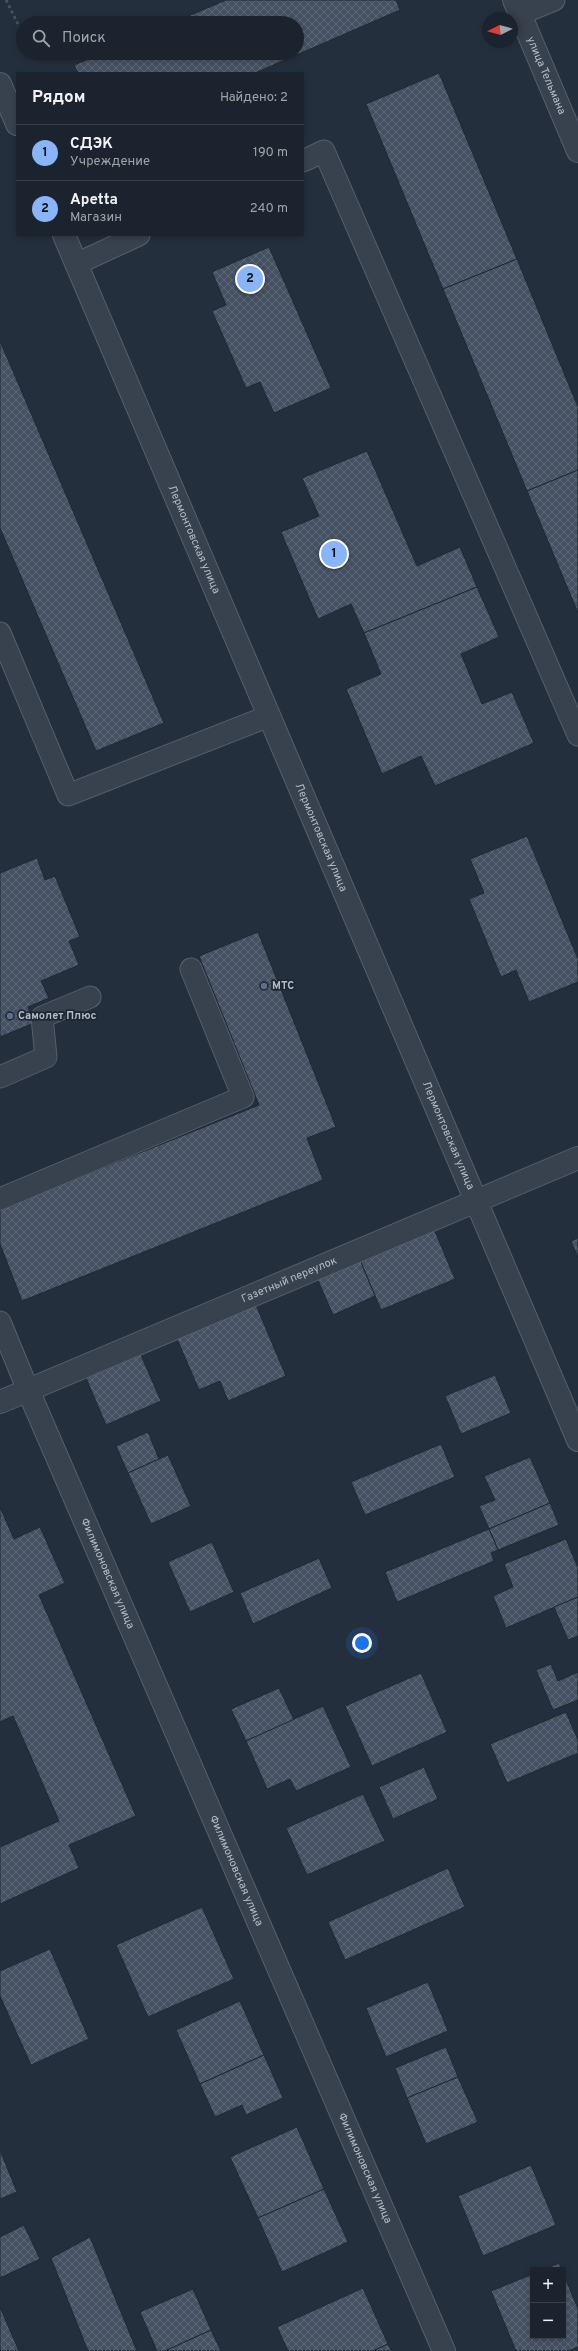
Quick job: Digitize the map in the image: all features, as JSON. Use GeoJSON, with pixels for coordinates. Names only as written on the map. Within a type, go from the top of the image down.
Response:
{"type":"FeatureCollection","features":[{"type":"Feature","properties":{"kind":"street","name":"улица Тельмана"},"geometry":{"type":"LineString","coordinates":[[517,7],[578,151]]}},
{"type":"Feature","properties":{"kind":"street"},"geometry":{"type":"LineString","coordinates":[[0,84],[16,122]]}},
{"type":"Feature","properties":{"kind":"street","name":"Лермонтовская улица"},"geometry":{"type":"LineString","coordinates":[[64,236],[578,1440]]}},
{"type":"Feature","properties":{"kind":"street","name":"Газетный переулок"},"geometry":{"type":"LineString","coordinates":[[0,1402],[578,1158]]}},
{"type":"Feature","properties":{"kind":"street","name":"Филимоновская улица"},"geometry":{"type":"LineString","coordinates":[[28,1390],[444,2351]]}},
{"type":"Feature","properties":{"kind":"lane"},"geometry":{"type":"LineString","coordinates":[[517,7],[554,0]]}},
{"type":"Feature","properties":{"kind":"lane"},"geometry":{"type":"LineString","coordinates":[[304,161],[324,151],[578,735]]}},
{"type":"Feature","properties":{"kind":"lane"},"geometry":{"type":"LineString","coordinates":[[76,264],[137,236]]}},
{"type":"Feature","properties":{"kind":"lane"},"geometry":{"type":"LineString","coordinates":[[0,633],[68,795],[269,716]]}},
{"type":"Feature","properties":{"kind":"lane"},"geometry":{"type":"LineString","coordinates":[[0,1198],[243,1097],[191,969]]}},
{"type":"Feature","properties":{"kind":"lane"},"geometry":{"type":"LineString","coordinates":[[0,1077],[46,1057],[42,1017],[90,997]]}},
{"type":"Feature","properties":{"kind":"lane"},"geometry":{"type":"LineString","coordinates":[[0,1322],[28,1390]]}},
{"type":"Feature","properties":{"kind":"path"},"geometry":{"type":"LineString","coordinates":[[6,0],[16,20]]}},
{"type":"Feature","properties":{"kind":"building"},"geometry":{"type":"Polygon","coordinates":[[[226,0],[396,0],[400,10],[304,52],[304,16],[188,16],[226,0]]]}},
{"type":"Feature","properties":{"kind":"building"},"geometry":{"type":"Polygon","coordinates":[[[86,60],[285,60],[257,72],[78,72],[74,65],[86,60]]]}},
{"type":"Feature","properties":{"kind":"building"},"geometry":{"type":"Polygon","coordinates":[[[439,73],[517,259],[443,289],[366,104],[439,73]]]}},
{"type":"Feature","properties":{"kind":"building"},"geometry":{"type":"Polygon","coordinates":[[[269,247],[331,388],[274,413],[260,382],[246,388],[212,311],[226,305],[212,272],[269,247]]]}},
{"type":"Feature","properties":{"kind":"building"},"geometry":{"type":"Polygon","coordinates":[[[517,259],[578,407],[578,470],[527,491],[443,289],[517,259]]]}},
{"type":"Feature","properties":{"kind":"building"},"geometry":{"type":"Polygon","coordinates":[[[0,341],[164,723],[96,751],[0,528],[0,341]]]}},
{"type":"Feature","properties":{"kind":"building"},"geometry":{"type":"Polygon","coordinates":[[[367,451],[417,566],[460,547],[477,587],[364,633],[351,604],[318,619],[281,532],[319,516],[302,478],[367,451]]]}},
{"type":"Feature","properties":{"kind":"building"},"geometry":{"type":"Polygon","coordinates":[[[578,470],[578,613],[527,491],[578,470]]]}},
{"type":"Feature","properties":{"kind":"building"},"geometry":{"type":"Polygon","coordinates":[[[477,587],[499,637],[461,654],[482,704],[512,692],[534,743],[435,786],[421,756],[382,774],[346,689],[381,674],[364,633],[477,587]]]}},
{"type":"Feature","properties":{"kind":"building"},"geometry":{"type":"Polygon","coordinates":[[[527,836],[578,959],[578,982],[529,1002],[516,970],[501,977],[469,899],[484,893],[470,859],[527,836]]]}},
{"type":"Feature","properties":{"kind":"building"},"geometry":{"type":"Polygon","coordinates":[[[37,858],[45,880],[55,876],[80,937],[69,941],[79,965],[41,981],[49,998],[28,1007],[34,1023],[0,1037],[0,873],[37,858]]]}},
{"type":"Feature","properties":{"kind":"building"},"geometry":{"type":"Polygon","coordinates":[[[258,932],[336,1127],[307,1138],[323,1180],[22,1301],[0,1244],[0,1209],[259,1105],[199,956],[258,932]]]}},
{"type":"Feature","properties":{"kind":"building"},"geometry":{"type":"Polygon","coordinates":[[[434,1229],[455,1279],[381,1310],[360,1260],[434,1229]]]}},
{"type":"Feature","properties":{"kind":"building"},"geometry":{"type":"Polygon","coordinates":[[[578,1238],[578,1258],[571,1241],[578,1238]]]}},
{"type":"Feature","properties":{"kind":"building"},"geometry":{"type":"Polygon","coordinates":[[[360,1260],[375,1296],[333,1315],[317,1278],[360,1260]]]}},
{"type":"Feature","properties":{"kind":"building"},"geometry":{"type":"Polygon","coordinates":[[[256,1305],[286,1376],[228,1401],[220,1381],[199,1390],[177,1339],[256,1305]]]}},
{"type":"Feature","properties":{"kind":"building"},"geometry":{"type":"Polygon","coordinates":[[[140,1353],[161,1401],[106,1425],[86,1378],[140,1353]]]}},
{"type":"Feature","properties":{"kind":"building"},"geometry":{"type":"Polygon","coordinates":[[[495,1375],[511,1413],[461,1434],[445,1396],[495,1375]]]}},
{"type":"Feature","properties":{"kind":"building"},"geometry":{"type":"Polygon","coordinates":[[[148,1432],[159,1459],[128,1473],[116,1446],[148,1432]]]}},
{"type":"Feature","properties":{"kind":"building"},"geometry":{"type":"Polygon","coordinates":[[[441,1444],[455,1477],[365,1515],[351,1482],[441,1444]]]}},
{"type":"Feature","properties":{"kind":"building"},"geometry":{"type":"Polygon","coordinates":[[[168,1455],[191,1506],[151,1524],[128,1473],[168,1455]]]}},
{"type":"Feature","properties":{"kind":"building"},"geometry":{"type":"Polygon","coordinates":[[[530,1457],[550,1503],[489,1529],[479,1506],[495,1500],[484,1476],[530,1457]]]}},
{"type":"Feature","properties":{"kind":"building"},"geometry":{"type":"Polygon","coordinates":[[[550,1503],[559,1525],[498,1550],[489,1529],[550,1503]]]}},
{"type":"Feature","properties":{"kind":"building"},"geometry":{"type":"Polygon","coordinates":[[[0,1507],[14,1539],[40,1527],[65,1583],[39,1595],[136,1816],[69,1845],[79,1868],[0,1904],[0,1847],[59,1821],[13,1716],[0,1722],[0,1507]]]}},
{"type":"Feature","properties":{"kind":"building"},"geometry":{"type":"Polygon","coordinates":[[[489,1529],[498,1550],[491,1553],[494,1561],[397,1602],[385,1572],[489,1529]]]}},
{"type":"Feature","properties":{"kind":"building"},"geometry":{"type":"Polygon","coordinates":[[[566,1539],[578,1568],[578,1597],[506,1628],[493,1596],[513,1587],[504,1564],[566,1539]]]}},
{"type":"Feature","properties":{"kind":"building"},"geometry":{"type":"Polygon","coordinates":[[[212,1542],[234,1592],[190,1612],[168,1562],[212,1542]]]}},
{"type":"Feature","properties":{"kind":"building"},"geometry":{"type":"Polygon","coordinates":[[[319,1558],[332,1588],[253,1624],[240,1593],[319,1558]]]}},
{"type":"Feature","properties":{"kind":"building"},"geometry":{"type":"Polygon","coordinates":[[[578,1597],[578,1636],[568,1640],[554,1607],[578,1597]]]}},
{"type":"Feature","properties":{"kind":"building"},"geometry":{"type":"Polygon","coordinates":[[[551,1664],[558,1681],[578,1672],[578,1700],[553,1710],[536,1670],[551,1664]]]}},
{"type":"Feature","properties":{"kind":"building"},"geometry":{"type":"Polygon","coordinates":[[[421,1673],[447,1732],[372,1766],[345,1706],[421,1673]]]}},
{"type":"Feature","properties":{"kind":"building"},"geometry":{"type":"Polygon","coordinates":[[[279,1688],[294,1720],[246,1741],[231,1709],[279,1688]]]}},
{"type":"Feature","properties":{"kind":"building"},"geometry":{"type":"Polygon","coordinates":[[[323,1706],[351,1767],[296,1791],[290,1779],[267,1789],[246,1741],[323,1706]]]}},
{"type":"Feature","properties":{"kind":"building"},"geometry":{"type":"Polygon","coordinates":[[[566,1712],[578,1740],[578,1753],[507,1783],[490,1744],[566,1712]]]}},
{"type":"Feature","properties":{"kind":"building"},"geometry":{"type":"Polygon","coordinates":[[[424,1767],[438,1799],[393,1819],[379,1787],[424,1767]]]}},
{"type":"Feature","properties":{"kind":"building"},"geometry":{"type":"Polygon","coordinates":[[[363,1794],[385,1841],[307,1875],[286,1828],[363,1794]]]}},
{"type":"Feature","properties":{"kind":"building"},"geometry":{"type":"Polygon","coordinates":[[[448,1868],[465,1907],[345,1960],[328,1922],[448,1868]]]}},
{"type":"Feature","properties":{"kind":"building"},"geometry":{"type":"Polygon","coordinates":[[[202,1907],[234,1979],[148,2017],[116,1945],[202,1907]]]}},
{"type":"Feature","properties":{"kind":"building"},"geometry":{"type":"Polygon","coordinates":[[[50,1949],[89,2039],[31,2065],[0,1996],[0,1971],[50,1949]]]}},
{"type":"Feature","properties":{"kind":"building"},"geometry":{"type":"Polygon","coordinates":[[[428,1982],[448,2031],[386,2057],[366,2008],[428,1982]]]}},
{"type":"Feature","properties":{"kind":"building"},"geometry":{"type":"Polygon","coordinates":[[[240,2001],[264,2055],[200,2084],[176,2030],[240,2001]]]}},
{"type":"Feature","properties":{"kind":"building"},"geometry":{"type":"Polygon","coordinates":[[[446,2047],[458,2077],[407,2098],[395,2068],[446,2047]]]}},
{"type":"Feature","properties":{"kind":"building"},"geometry":{"type":"Polygon","coordinates":[[[264,2055],[283,2098],[246,2115],[242,2105],[215,2117],[200,2084],[264,2055]]]}},
{"type":"Feature","properties":{"kind":"building"},"geometry":{"type":"Polygon","coordinates":[[[458,2077],[478,2122],[426,2144],[407,2098],[458,2077]]]}},
{"type":"Feature","properties":{"kind":"building"},"geometry":{"type":"Polygon","coordinates":[[[297,2127],[324,2189],[258,2218],[230,2157],[297,2127]]]}},
{"type":"Feature","properties":{"kind":"building"},"geometry":{"type":"Polygon","coordinates":[[[0,2150],[17,2192],[0,2199],[0,2150]]]}},
{"type":"Feature","properties":{"kind":"building"},"geometry":{"type":"Polygon","coordinates":[[[531,2165],[556,2225],[483,2256],[458,2196],[531,2165]]]}},
{"type":"Feature","properties":{"kind":"building"},"geometry":{"type":"Polygon","coordinates":[[[324,2189],[348,2242],[282,2272],[258,2218],[324,2189]]]}},
{"type":"Feature","properties":{"kind":"building"},"geometry":{"type":"Polygon","coordinates":[[[24,2225],[40,2259],[0,2278],[0,2237],[24,2225]]]}},
{"type":"Feature","properties":{"kind":"building"},"geometry":{"type":"Polygon","coordinates":[[[90,2237],[137,2351],[88,2351],[51,2258],[90,2237]]]}},
{"type":"Feature","properties":{"kind":"building"},"geometry":{"type":"Polygon","coordinates":[[[559,2263],[561,2267],[549,2267],[559,2263]]]}},
{"type":"Feature","properties":{"kind":"building"},"geometry":{"type":"Polygon","coordinates":[[[530,2275],[530,2339],[566,2339],[566,2279],[578,2309],[578,2347],[568,2351],[516,2351],[491,2291],[530,2275]]]}},
{"type":"Feature","properties":{"kind":"building"},"geometry":{"type":"Polygon","coordinates":[[[363,2288],[388,2344],[373,2351],[288,2351],[277,2327],[363,2288]]]}},
{"type":"Feature","properties":{"kind":"building"},"geometry":{"type":"Polygon","coordinates":[[[193,2289],[211,2330],[165,2351],[157,2351],[140,2312],[193,2289]]]}},
{"type":"Feature","properties":{"kind":"building"},"geometry":{"type":"Polygon","coordinates":[[[0,2307],[19,2351],[0,2351],[0,2307]]]}},
{"type":"Feature","properties":{"kind":"building"},"geometry":{"type":"Polygon","coordinates":[[[211,2330],[221,2351],[165,2351],[211,2330]]]}},
{"type":"Feature","properties":{"kind":"building"},"geometry":{"type":"Polygon","coordinates":[[[388,2344],[391,2351],[373,2351],[388,2344]]]}},
{"type":"Feature","properties":{"kind":"place","name":"Apetta"},"geometry":{"type":"Point","coordinates":[250,279]}},
{"type":"Feature","properties":{"kind":"place","name":"СДЭК"},"geometry":{"type":"Point","coordinates":[334,554]}},
{"type":"Feature","properties":{"kind":"place","name":"МТС"},"geometry":{"type":"Point","coordinates":[264,986]}},
{"type":"Feature","properties":{"kind":"place","name":"Самолет Плюс"},"geometry":{"type":"Point","coordinates":[10,1016]}}]}
